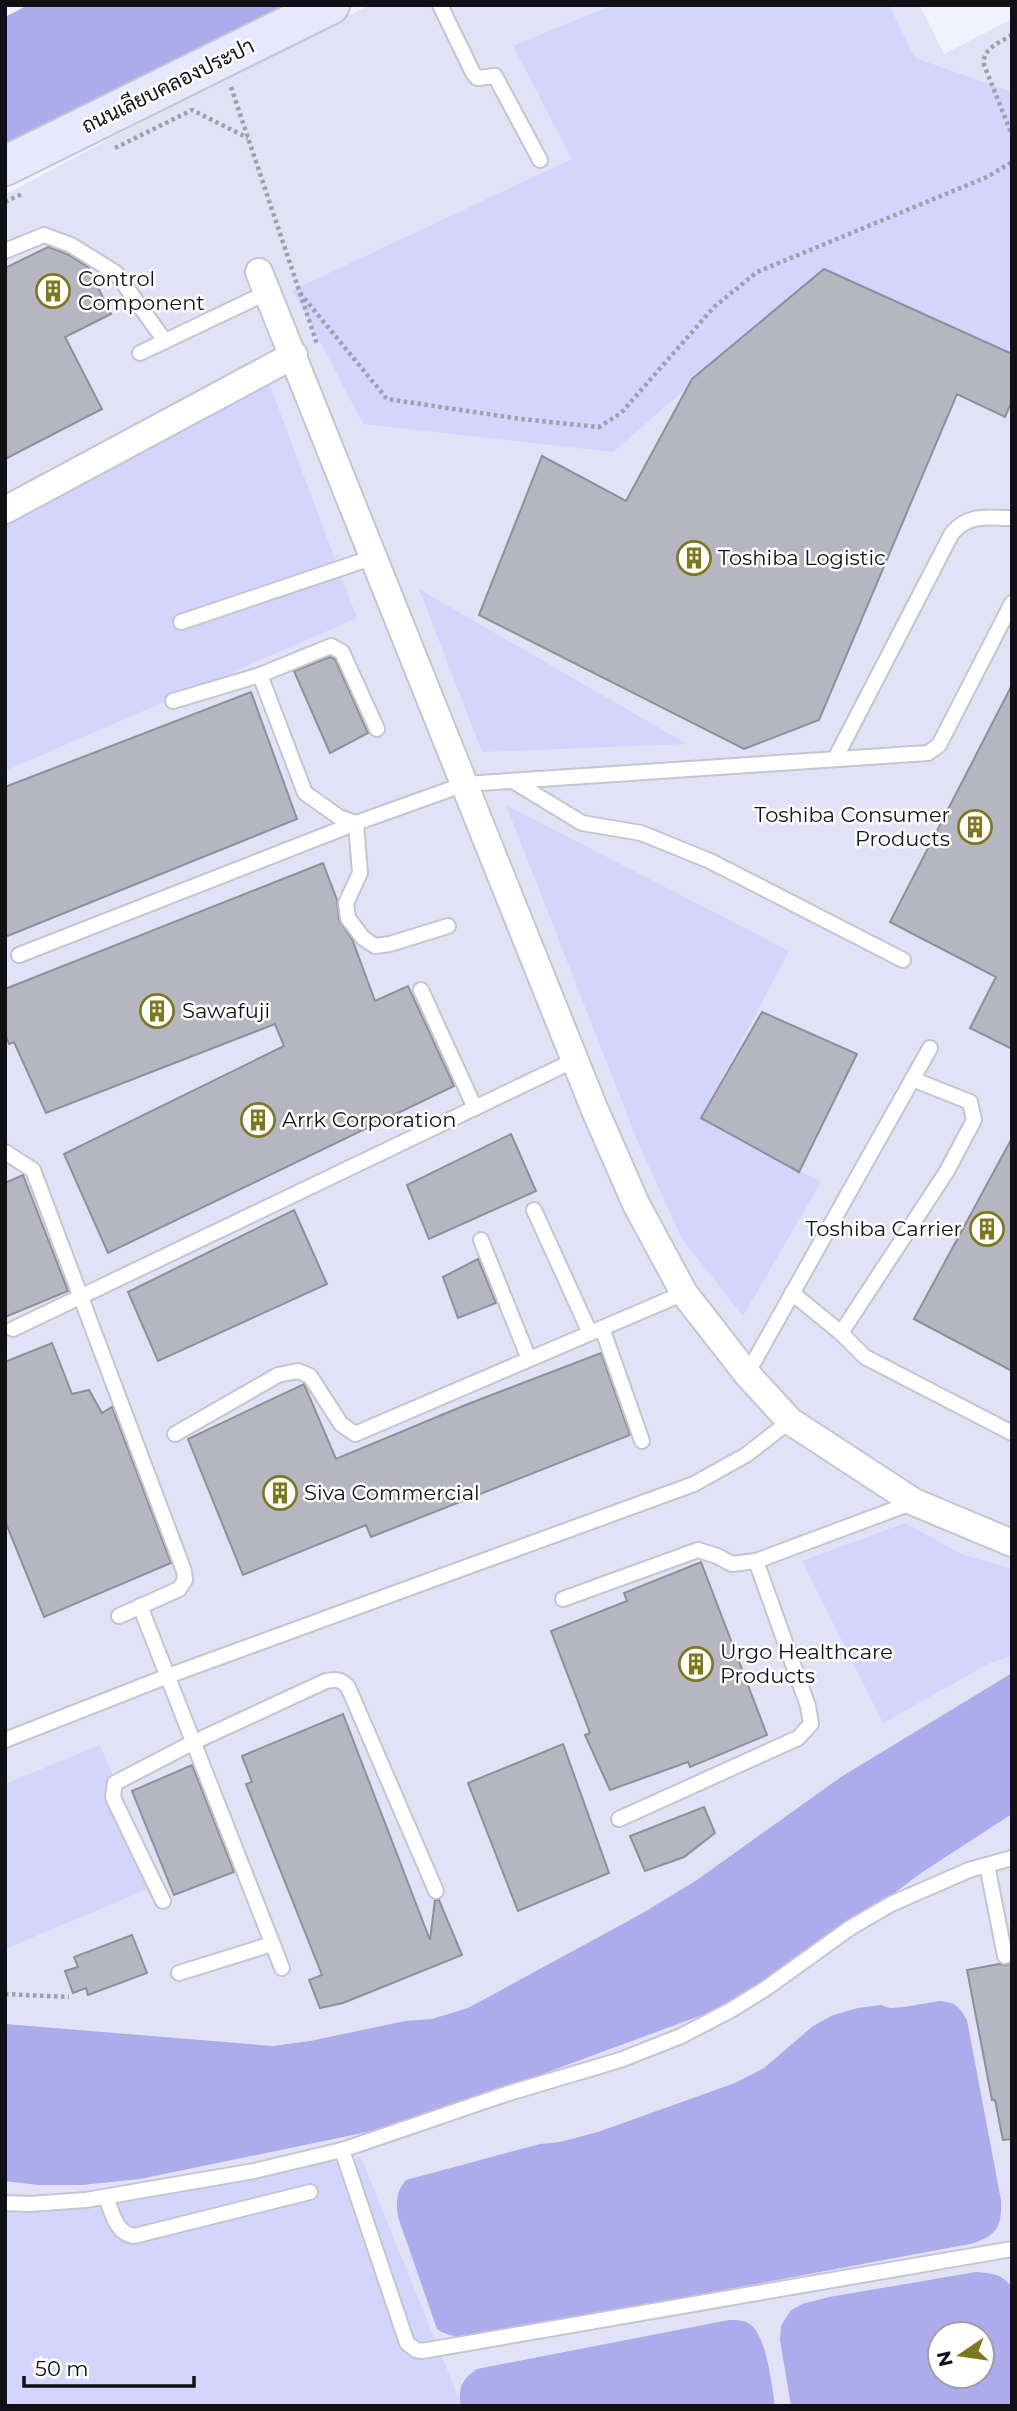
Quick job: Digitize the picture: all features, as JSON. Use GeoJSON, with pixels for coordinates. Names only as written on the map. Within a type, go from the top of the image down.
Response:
{"type":"FeatureCollection","features":[{"type":"Feature","properties":{"kind":"street","name":"ถนนเลียบคลองประปา"},"geometry":{"type":"LineString","coordinates":[[19,178],[222,59],[330,5]]}},
{"type":"Feature","properties":{"kind":"street"},"geometry":{"type":"LineString","coordinates":[[264,282],[307,353],[374,557],[575,1060],[636,1204],[684,1293],[747,1374],[790,1421],[914,1502],[1012,1542]]}},
{"type":"Feature","properties":{"kind":"street"},"geometry":{"type":"LineString","coordinates":[[5,510],[307,353]]}},
{"type":"Feature","properties":{"kind":"lane"},"geometry":{"type":"LineString","coordinates":[[440,5],[473,73],[477,78],[485,79],[492,75],[498,79],[540,160]]}},
{"type":"Feature","properties":{"kind":"lane"},"geometry":{"type":"LineString","coordinates":[[5,251],[44,235],[71,245],[116,273],[166,341]]}},
{"type":"Feature","properties":{"kind":"lane"},"geometry":{"type":"LineString","coordinates":[[141,353],[166,341],[264,282]]}},
{"type":"Feature","properties":{"kind":"lane"},"geometry":{"type":"LineString","coordinates":[[836,757],[952,533],[962,522],[978,517],[1012,518]]}},
{"type":"Feature","properties":{"kind":"lane"},"geometry":{"type":"LineString","coordinates":[[181,622],[374,557]]}},
{"type":"Feature","properties":{"kind":"lane"},"geometry":{"type":"LineString","coordinates":[[19,955],[356,823],[465,784],[928,752],[939,745],[1012,603]]}},
{"type":"Feature","properties":{"kind":"lane"},"geometry":{"type":"LineString","coordinates":[[173,701],[260,675],[331,646],[342,652],[377,729]]}},
{"type":"Feature","properties":{"kind":"lane"},"geometry":{"type":"LineString","coordinates":[[260,675],[305,793],[339,817],[356,823]]}},
{"type":"Feature","properties":{"kind":"lane"},"geometry":{"type":"LineString","coordinates":[[513,781],[582,823],[641,833],[710,861],[903,960]]}},
{"type":"Feature","properties":{"kind":"lane"},"geometry":{"type":"LineString","coordinates":[[356,823],[360,873],[346,903],[348,918],[363,938],[374,946],[390,944],[448,926]]}},
{"type":"Feature","properties":{"kind":"lane"},"geometry":{"type":"LineString","coordinates":[[421,990],[475,1108]]}},
{"type":"Feature","properties":{"kind":"lane"},"geometry":{"type":"LineString","coordinates":[[747,1374],[930,1048]]}},
{"type":"Feature","properties":{"kind":"lane"},"geometry":{"type":"LineString","coordinates":[[13,1329],[575,1060]]}},
{"type":"Feature","properties":{"kind":"lane"},"geometry":{"type":"LineString","coordinates":[[841,1333],[947,1171],[974,1120],[970,1102],[912,1079]]}},
{"type":"Feature","properties":{"kind":"lane"},"geometry":{"type":"LineString","coordinates":[[5,1152],[33,1170],[186,1580],[179,1589],[119,1616]]}},
{"type":"Feature","properties":{"kind":"lane"},"geometry":{"type":"LineString","coordinates":[[534,1210],[596,1331],[642,1441]]}},
{"type":"Feature","properties":{"kind":"lane"},"geometry":{"type":"LineString","coordinates":[[481,1240],[529,1359]]}},
{"type":"Feature","properties":{"kind":"lane"},"geometry":{"type":"LineString","coordinates":[[175,1434],[278,1375],[298,1371],[310,1376],[341,1424],[355,1434],[684,1293]]}},
{"type":"Feature","properties":{"kind":"lane"},"geometry":{"type":"LineString","coordinates":[[792,1293],[841,1333],[865,1357],[1012,1433]]}},
{"type":"Feature","properties":{"kind":"lane"},"geometry":{"type":"LineString","coordinates":[[5,1740],[168,1676],[694,1484],[746,1455],[790,1421]]}},
{"type":"Feature","properties":{"kind":"lane"},"geometry":{"type":"LineString","coordinates":[[563,1599],[698,1550],[732,1564],[756,1561],[914,1502]]}},
{"type":"Feature","properties":{"kind":"lane"},"geometry":{"type":"LineString","coordinates":[[619,1819],[798,1738],[811,1724],[808,1706],[756,1561]]}},
{"type":"Feature","properties":{"kind":"lane"},"geometry":{"type":"LineString","coordinates":[[141,1606],[282,1968]]}},
{"type":"Feature","properties":{"kind":"lane"},"geometry":{"type":"LineString","coordinates":[[163,1901],[113,1797],[115,1783],[194,1742],[335,1679],[343,1681],[348,1687],[436,1891]]}},
{"type":"Feature","properties":{"kind":"lane"},"geometry":{"type":"LineString","coordinates":[[5,2203],[60,2203],[254,2171],[342,2150],[506,2094],[620,2060],[681,2036],[765,1989],[850,1928],[891,1904],[969,1870],[1012,1858]]}},
{"type":"Feature","properties":{"kind":"lane"},"geometry":{"type":"LineString","coordinates":[[987,1865],[1005,1956]]}},
{"type":"Feature","properties":{"kind":"lane"},"geometry":{"type":"LineString","coordinates":[[178,1973],[272,1944]]}},
{"type":"Feature","properties":{"kind":"lane"},"geometry":{"type":"LineString","coordinates":[[342,2150],[407,2343],[422,2351],[1012,2249]]}},
{"type":"Feature","properties":{"kind":"lane"},"geometry":{"type":"LineString","coordinates":[[106,2197],[118,2228],[126,2235],[134,2236],[310,2192]]}},
{"type":"Feature","properties":{"kind":"path"},"geometry":{"type":"LineString","coordinates":[[1012,35],[986,51],[983,57],[1012,135]]}},
{"type":"Feature","properties":{"kind":"path"},"geometry":{"type":"LineString","coordinates":[[222,59],[300,293],[307,353]]}},
{"type":"Feature","properties":{"kind":"path"},"geometry":{"type":"LineString","coordinates":[[106,153],[192,110],[249,138]]}},
{"type":"Feature","properties":{"kind":"path"},"geometry":{"type":"LineString","coordinates":[[300,293],[387,400],[599,427],[621,414],[714,307],[757,272],[987,177],[1012,162]]}},
{"type":"Feature","properties":{"kind":"path"},"geometry":{"type":"LineString","coordinates":[[5,202],[19,178]]}},
{"type":"Feature","properties":{"kind":"path"},"geometry":{"type":"LineString","coordinates":[[5,1994],[69,1997]]}},
{"type":"Feature","properties":{"kind":"shaded area"},"geometry":{"type":"Polygon","coordinates":[[[28,5],[301,5],[5,155],[5,17],[28,5]]]}},
{"type":"Feature","properties":{"kind":"shaded area"},"geometry":{"type":"Polygon","coordinates":[[[370,5],[920,5],[944,54],[1012,19],[1012,2406],[5,2406],[5,195],[226,76],[370,5]]]}},
{"type":"Feature","properties":{"kind":"shaded area"},"geometry":{"type":"Polygon","coordinates":[[[613,5],[889,5],[915,58],[1012,92],[1012,353],[824,269],[613,452],[363,424],[293,290],[572,159],[513,46],[613,5]]]}},
{"type":"Feature","properties":{"kind":"shaded area"},"geometry":{"type":"Polygon","coordinates":[[[265,372],[357,618],[5,771],[5,510],[265,372]]]}},
{"type":"Feature","properties":{"kind":"shaded area"},"geometry":{"type":"Polygon","coordinates":[[[419,589],[687,744],[482,752],[419,589]]]}},
{"type":"Feature","properties":{"kind":"shaded area"},"geometry":{"type":"Polygon","coordinates":[[[506,805],[789,951],[701,1118],[821,1182],[743,1316],[682,1239],[639,1145],[506,805]]]}},
{"type":"Feature","properties":{"kind":"shaded area"},"geometry":{"type":"Polygon","coordinates":[[[905,1523],[961,1554],[1012,1569],[1012,1656],[990,1663],[883,1723],[802,1561],[905,1523]]]}},
{"type":"Feature","properties":{"kind":"shaded area"},"geometry":{"type":"Polygon","coordinates":[[[1012,1673],[1012,1814],[921,1873],[821,1948],[724,2007],[526,2080],[494,2097],[401,2125],[140,2179],[82,2185],[38,2185],[5,2181],[5,2024],[273,2046],[405,2021],[432,2019],[468,2008],[641,1914],[697,1880],[841,1777],[1012,1673]]]}},
{"type":"Feature","properties":{"kind":"shaded area"},"geometry":{"type":"Polygon","coordinates":[[[100,1745],[160,1884],[5,1949],[5,1784],[100,1745]]]}},
{"type":"Feature","properties":{"kind":"shaded area"},"geometry":{"type":"Polygon","coordinates":[[[939,2001],[956,2006],[967,2020],[1001,2200],[996,2230],[986,2238],[970,2244],[482,2335],[453,2336],[437,2329],[398,2217],[398,2197],[406,2180],[540,2144],[598,2132],[735,2083],[764,2068],[813,2026],[833,2015],[858,2008],[881,2005],[890,2008],[904,2007],[939,2001]]]}},
{"type":"Feature","properties":{"kind":"shaded area"},"geometry":{"type":"Polygon","coordinates":[[[361,2157],[462,2406],[5,2406],[5,2201],[70,2205],[361,2157]]]}},
{"type":"Feature","properties":{"kind":"shaded area"},"geometry":{"type":"Polygon","coordinates":[[[976,2272],[1000,2277],[1012,2287],[1012,2406],[791,2406],[780,2340],[781,2326],[790,2311],[802,2304],[976,2272]]]}},
{"type":"Feature","properties":{"kind":"shaded area"},"geometry":{"type":"Polygon","coordinates":[[[729,2320],[746,2322],[757,2331],[768,2363],[775,2406],[461,2406],[462,2384],[477,2369],[729,2320]]]}},
{"type":"Feature","properties":{"kind":"building"},"geometry":{"type":"Polygon","coordinates":[[[48,247],[67,254],[88,267],[111,314],[65,337],[102,409],[5,459],[5,268],[48,247]]]}},
{"type":"Feature","properties":{"kind":"building","name":"Toshiba Logistic"},"geometry":{"type":"Polygon","coordinates":[[[824,269],[1012,354],[1012,401],[1005,417],[957,394],[819,720],[744,749],[479,615],[542,456],[626,501],[692,379],[824,269]]]}},
{"type":"Feature","properties":{"kind":"building"},"geometry":{"type":"Polygon","coordinates":[[[330,657],[335,659],[368,733],[330,753],[294,671],[330,657]]]}},
{"type":"Feature","properties":{"kind":"building","name":"Toshiba Consumer Products"},"geometry":{"type":"Polygon","coordinates":[[[1012,685],[1012,1049],[970,1028],[996,977],[890,922],[1012,685]]]}},
{"type":"Feature","properties":{"kind":"building"},"geometry":{"type":"Polygon","coordinates":[[[251,692],[297,819],[5,937],[5,787],[251,692]]]}},
{"type":"Feature","properties":{"kind":"building"},"geometry":{"type":"Polygon","coordinates":[[[323,863],[337,900],[339,920],[352,939],[375,1001],[408,986],[454,1086],[108,1253],[64,1154],[284,1046],[275,1024],[46,1113],[14,1042],[9,1044],[5,1033],[5,989],[323,863]]]}},
{"type":"Feature","properties":{"kind":"building"},"geometry":{"type":"Polygon","coordinates":[[[762,1012],[857,1054],[799,1172],[701,1118],[762,1012]]]}},
{"type":"Feature","properties":{"kind":"building","name":"Arrk Corporation"},"geometry":{"type":"Polygon","coordinates":[[[511,1134],[536,1191],[429,1239],[407,1185],[511,1134]]]}},
{"type":"Feature","properties":{"kind":"building","name":"Toshiba Carrier"},"geometry":{"type":"Polygon","coordinates":[[[1012,1138],[1012,1371],[914,1319],[1012,1138]]]}},
{"type":"Feature","properties":{"kind":"building"},"geometry":{"type":"Polygon","coordinates":[[[23,1175],[68,1291],[5,1317],[5,1183],[23,1175]]]}},
{"type":"Feature","properties":{"kind":"building"},"geometry":{"type":"Polygon","coordinates":[[[294,1210],[327,1284],[158,1361],[128,1292],[294,1210]]]}},
{"type":"Feature","properties":{"kind":"building"},"geometry":{"type":"Polygon","coordinates":[[[478,1259],[496,1303],[458,1318],[443,1277],[478,1259]]]}},
{"type":"Feature","properties":{"kind":"building"},"geometry":{"type":"Polygon","coordinates":[[[52,1343],[72,1394],[89,1390],[102,1413],[112,1407],[171,1563],[44,1617],[5,1521],[5,1362],[52,1343]]]}},
{"type":"Feature","properties":{"kind":"building"},"geometry":{"type":"Polygon","coordinates":[[[601,1353],[630,1435],[371,1537],[366,1525],[243,1575],[188,1439],[304,1384],[336,1459],[601,1353]]]}},
{"type":"Feature","properties":{"kind":"building"},"geometry":{"type":"Polygon","coordinates":[[[701,1562],[767,1735],[690,1767],[688,1762],[610,1790],[585,1735],[590,1733],[551,1631],[627,1601],[624,1593],[701,1562]]]}},
{"type":"Feature","properties":{"kind":"building"},"geometry":{"type":"Polygon","coordinates":[[[343,1714],[430,1940],[435,1900],[439,1900],[462,1955],[343,2003],[320,2008],[309,1980],[322,1975],[246,1784],[252,1782],[242,1756],[343,1714]]]}},
{"type":"Feature","properties":{"kind":"building"},"geometry":{"type":"Polygon","coordinates":[[[563,1744],[609,1873],[518,1911],[468,1783],[563,1744]]]}},
{"type":"Feature","properties":{"kind":"building"},"geometry":{"type":"Polygon","coordinates":[[[192,1765],[234,1872],[174,1895],[132,1791],[192,1765]]]}},
{"type":"Feature","properties":{"kind":"building"},"geometry":{"type":"Polygon","coordinates":[[[704,1807],[715,1833],[684,1857],[645,1871],[630,1836],[704,1807]]]}},
{"type":"Feature","properties":{"kind":"building"},"geometry":{"type":"Polygon","coordinates":[[[132,1935],[147,1973],[88,1995],[86,1988],[73,1993],[65,1971],[78,1967],[74,1957],[132,1935]]]}},
{"type":"Feature","properties":{"kind":"building"},"geometry":{"type":"Polygon","coordinates":[[[1012,1963],[1012,2139],[1003,2140],[995,2100],[992,2100],[967,1970],[1012,1963]]]}},
{"type":"Feature","properties":{"kind":"place","name":"Control Component"},"geometry":{"type":"Point","coordinates":[53,291]}},
{"type":"Feature","properties":{"kind":"place","name":"Toshiba Logistic"},"geometry":{"type":"Point","coordinates":[694,558]}},
{"type":"Feature","properties":{"kind":"place","name":"Toshiba Consumer Products"},"geometry":{"type":"Point","coordinates":[975,827]}},
{"type":"Feature","properties":{"kind":"place","name":"Sawafuji"},"geometry":{"type":"Point","coordinates":[157,1011]}},
{"type":"Feature","properties":{"kind":"place","name":"Arrk Corporation"},"geometry":{"type":"Point","coordinates":[258,1120]}},
{"type":"Feature","properties":{"kind":"place","name":"Toshiba Carrier"},"geometry":{"type":"Point","coordinates":[987,1229]}},
{"type":"Feature","properties":{"kind":"place","name":"Siva Commercial"},"geometry":{"type":"Point","coordinates":[280,1493]}},
{"type":"Feature","properties":{"kind":"place","name":"Urgo Healthcare Products"},"geometry":{"type":"Point","coordinates":[696,1664]}}]}
